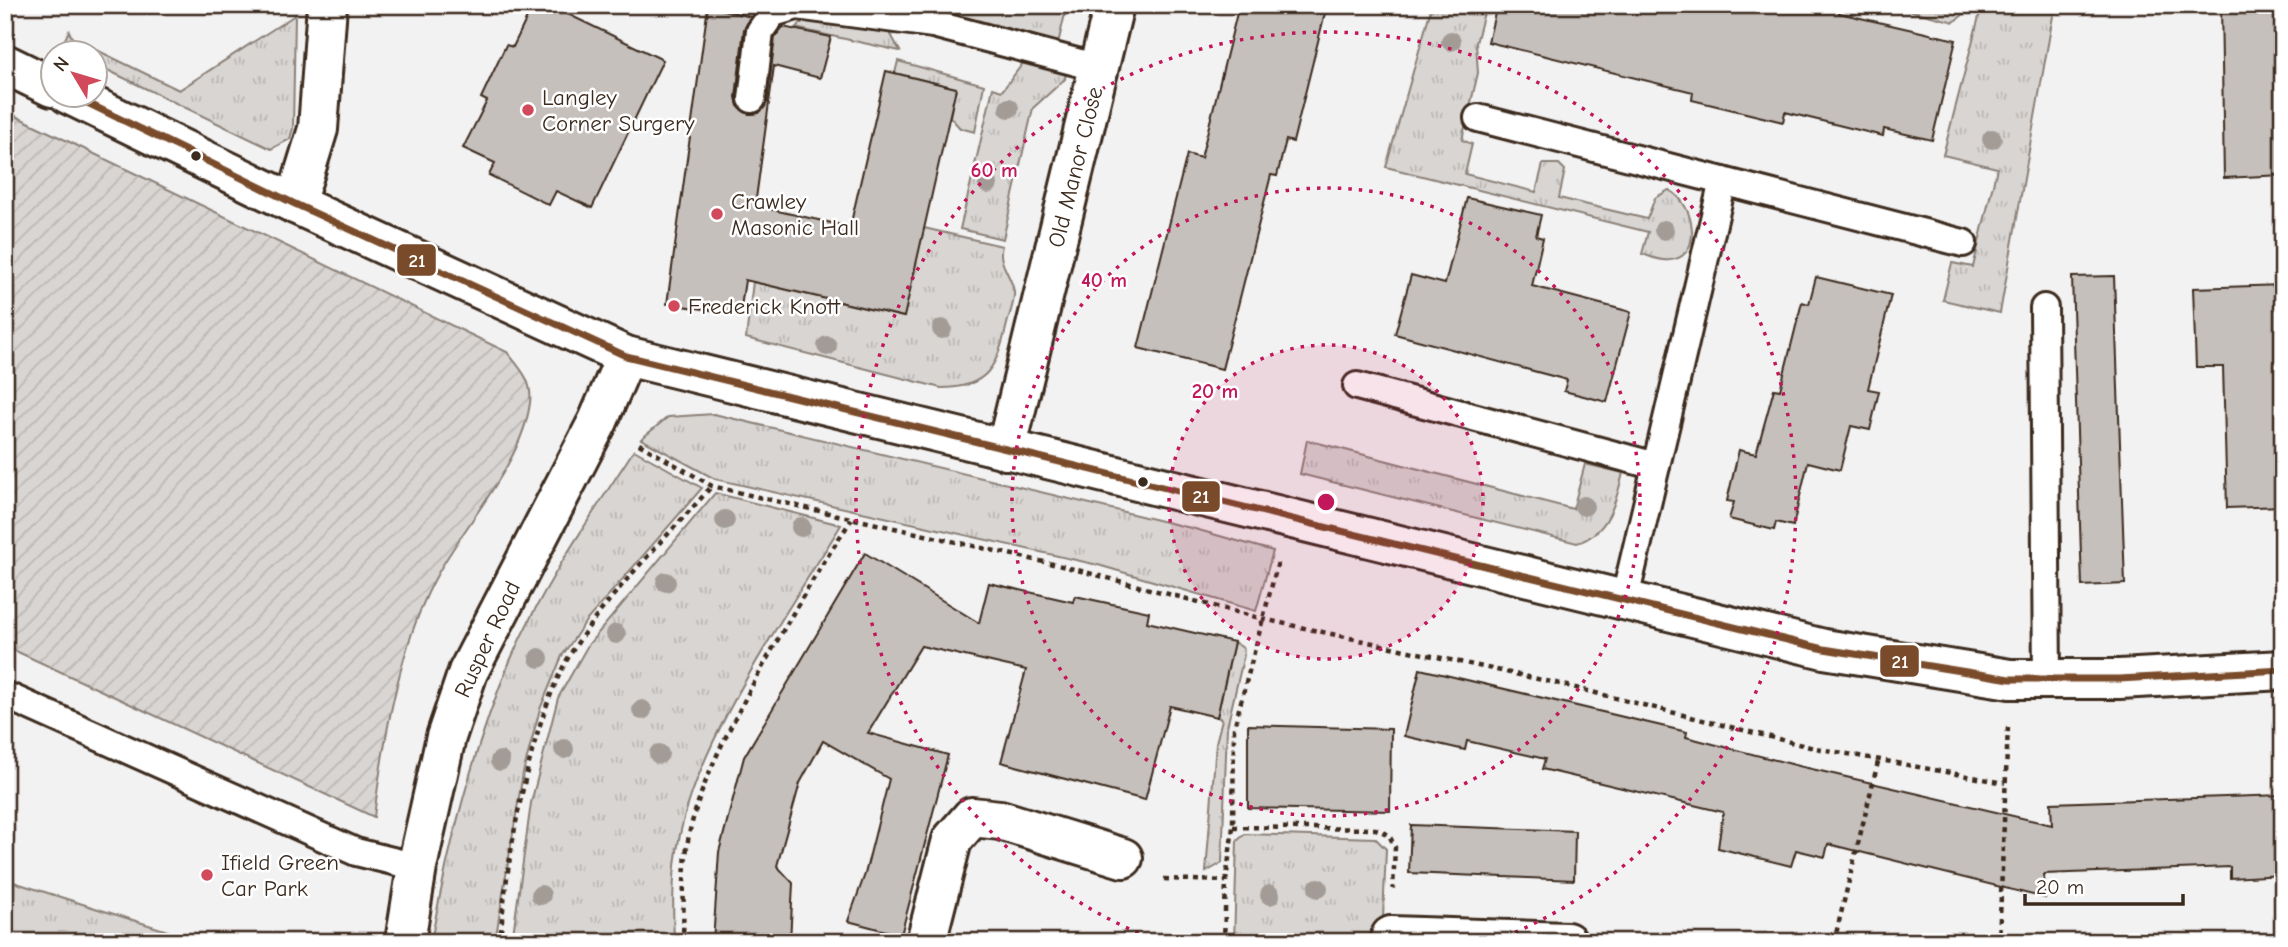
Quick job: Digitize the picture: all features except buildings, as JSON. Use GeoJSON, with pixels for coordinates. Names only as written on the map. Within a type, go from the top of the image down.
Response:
{"type":"FeatureCollection","features":[{"type":"Feature","properties":{"kind":"street"},"geometry":{"type":"LineString","coordinates":[[295,204],[318,129],[327,5]]}},
{"type":"Feature","properties":{"kind":"street","name":"Old Manor Close"},"geometry":{"type":"LineString","coordinates":[[1006,450],[1114,5]]}},
{"type":"Feature","properties":{"kind":"street"},"geometry":{"type":"LineString","coordinates":[[5,64],[38,80]]}},
{"type":"Feature","properties":{"kind":"street"},"geometry":{"type":"LineString","coordinates":[[97,108],[295,204],[626,356],[1006,450],[1625,597],[1727,627],[1824,649],[2028,679],[2119,679],[2283,670]]}},
{"type":"Feature","properties":{"kind":"street","name":"Rusper Road"},"geometry":{"type":"LineString","coordinates":[[405,942],[417,867],[446,737],[468,671],[598,421],[626,356]]}},
{"type":"Feature","properties":{"kind":"street"},"geometry":{"type":"LineString","coordinates":[[926,942],[952,839],[972,817],[1000,820],[1123,858]]}},
{"type":"Feature","properties":{"kind":"street"},"geometry":{"type":"LineString","coordinates":[[1391,936],[1567,942]]}},
{"type":"Feature","properties":{"kind":"lane"},"geometry":{"type":"LineString","coordinates":[[751,99],[760,31],[773,13],[797,6],[933,24],[1099,68]]}},
{"type":"Feature","properties":{"kind":"lane"},"geometry":{"type":"LineString","coordinates":[[1478,118],[1963,243]]}},
{"type":"Feature","properties":{"kind":"lane"},"geometry":{"type":"LineString","coordinates":[[1625,597],[1723,181]]}},
{"type":"Feature","properties":{"kind":"lane"},"geometry":{"type":"LineString","coordinates":[[2028,679],[2044,308]]}},
{"type":"Feature","properties":{"kind":"lane"},"geometry":{"type":"LineString","coordinates":[[1357,386],[1656,466]]}},
{"type":"Feature","properties":{"kind":"lane"},"geometry":{"type":"LineString","coordinates":[[5,695],[356,852],[417,867]]}},
{"type":"Feature","properties":{"kind":"path"},"geometry":{"type":"LineString","coordinates":[[598,421],[712,486],[1066,567],[1263,619],[1556,683],[1878,762],[2005,783]]}},
{"type":"Feature","properties":{"kind":"path"},"geometry":{"type":"LineString","coordinates":[[500,942],[521,804],[547,705],[570,654],[594,621],[712,486]]}},
{"type":"Feature","properties":{"kind":"path"},"geometry":{"type":"LineString","coordinates":[[1224,942],[1226,881],[1233,827],[1234,728],[1289,517]]}},
{"type":"Feature","properties":{"kind":"path"},"geometry":{"type":"LineString","coordinates":[[683,942],[683,878],[690,832],[706,778],[770,654],[852,519]]}},
{"type":"Feature","properties":{"kind":"path"},"geometry":{"type":"LineString","coordinates":[[1999,942],[2005,783],[2028,679]]}},
{"type":"Feature","properties":{"kind":"path"},"geometry":{"type":"LineString","coordinates":[[1834,942],[1878,762]]}},
{"type":"Feature","properties":{"kind":"path"},"geometry":{"type":"LineString","coordinates":[[1233,827],[1376,830],[1389,835],[1395,847],[1391,936]]}},
{"type":"Feature","properties":{"kind":"path"},"geometry":{"type":"LineString","coordinates":[[1123,858],[1146,878],[1226,881]]}},
{"type":"Feature","properties":{"kind":"green space"},"geometry":{"type":"Polygon","coordinates":[[[916,5],[1067,5],[1058,44],[919,11],[916,5]]]}},
{"type":"Feature","properties":{"kind":"green space"},"geometry":{"type":"Polygon","coordinates":[[[1432,5],[1486,5],[1476,43],[1478,73],[1462,140],[1472,144],[1465,174],[1536,192],[1543,164],[1559,164],[1565,170],[1559,198],[1647,219],[1655,198],[1669,190],[1686,207],[1690,219],[1691,243],[1686,253],[1677,259],[1656,259],[1642,254],[1648,232],[1386,167],[1432,5]]]}},
{"type":"Feature","properties":{"kind":"green space"},"geometry":{"type":"Polygon","coordinates":[[[1889,5],[1970,5],[1969,10],[1954,22],[1889,5]]]}},
{"type":"Feature","properties":{"kind":"green space"},"geometry":{"type":"Polygon","coordinates":[[[1982,5],[2055,5],[2000,313],[1943,300],[1952,263],[1973,267],[1997,168],[1943,155],[1982,5]]]}},
{"type":"Feature","properties":{"kind":"green space"},"geometry":{"type":"Polygon","coordinates":[[[295,15],[293,128],[290,139],[271,149],[108,70],[108,55],[179,90],[295,15]]]}},
{"type":"Feature","properties":{"kind":"green space"},"geometry":{"type":"Polygon","coordinates":[[[804,21],[889,31],[900,51],[795,28],[804,21]]]}},
{"type":"Feature","properties":{"kind":"green space"},"geometry":{"type":"Polygon","coordinates":[[[898,61],[984,85],[975,132],[960,128],[950,117],[956,88],[895,73],[898,61]]]}},
{"type":"Feature","properties":{"kind":"green space"},"geometry":{"type":"Polygon","coordinates":[[[1023,63],[1066,72],[1065,79],[1033,108],[1003,239],[960,229],[993,88],[1002,91],[1023,63]]]}},
{"type":"Feature","properties":{"kind":"green space"},"geometry":{"type":"Polygon","coordinates":[[[5,111],[507,352],[524,375],[530,388],[530,403],[516,448],[505,470],[437,575],[413,631],[388,725],[374,817],[5,646],[5,111]]]}},
{"type":"Feature","properties":{"kind":"green space"},"geometry":{"type":"Polygon","coordinates":[[[924,228],[1002,246],[1001,258],[1013,286],[1014,300],[999,352],[988,372],[980,379],[957,387],[941,388],[746,338],[753,282],[903,317],[924,228]]]}},
{"type":"Feature","properties":{"kind":"green space"},"geometry":{"type":"Polygon","coordinates":[[[714,414],[1195,529],[1273,551],[1256,611],[1098,565],[715,479],[641,439],[668,417],[714,414]]]}},
{"type":"Feature","properties":{"kind":"green space"},"geometry":{"type":"Polygon","coordinates":[[[1307,440],[1573,509],[1585,464],[1623,473],[1614,505],[1604,524],[1597,532],[1577,543],[1300,474],[1307,440]]]}},
{"type":"Feature","properties":{"kind":"green space"},"geometry":{"type":"Polygon","coordinates":[[[634,450],[702,488],[586,621],[562,656],[540,709],[523,773],[495,942],[431,942],[463,799],[484,729],[510,661],[552,579],[634,450]]]}},
{"type":"Feature","properties":{"kind":"green space"},"geometry":{"type":"Polygon","coordinates":[[[715,493],[841,525],[744,683],[701,769],[686,811],[677,851],[673,908],[674,942],[512,942],[531,803],[558,698],[588,645],[715,493]]]}},
{"type":"Feature","properties":{"kind":"green space"},"geometry":{"type":"Polygon","coordinates":[[[1234,642],[1243,648],[1244,655],[1227,727],[1222,863],[1206,872],[1216,743],[1222,719],[1217,717],[1234,642]]]}},
{"type":"Feature","properties":{"kind":"green space"},"geometry":{"type":"Polygon","coordinates":[[[1245,834],[1375,838],[1386,849],[1382,942],[1234,942],[1237,841],[1245,834]]]}},
{"type":"Feature","properties":{"kind":"green space"},"geometry":{"type":"Polygon","coordinates":[[[5,879],[7,880],[202,942],[5,942],[5,879]]]}},
{"type":"Feature","properties":{"kind":"transit line","name":"21"},"geometry":{"type":"LineString","coordinates":[[98,108],[295,204],[626,356],[1824,649],[2010,679],[2119,679],[2283,670]]}},
{"type":"Feature","properties":{"kind":"place","name":"Langley Corner Surgery"},"geometry":{"type":"Point","coordinates":[528,110]}},
{"type":"Feature","properties":{"kind":"place","name":"Crawley Masonic Hall"},"geometry":{"type":"Point","coordinates":[717,214]}},
{"type":"Feature","properties":{"kind":"place","name":"Frederick Knott"},"geometry":{"type":"Point","coordinates":[674,306]}},
{"type":"Feature","properties":{"kind":"place","name":"Ifield Green Car Park"},"geometry":{"type":"Point","coordinates":[207,875]}}]}
